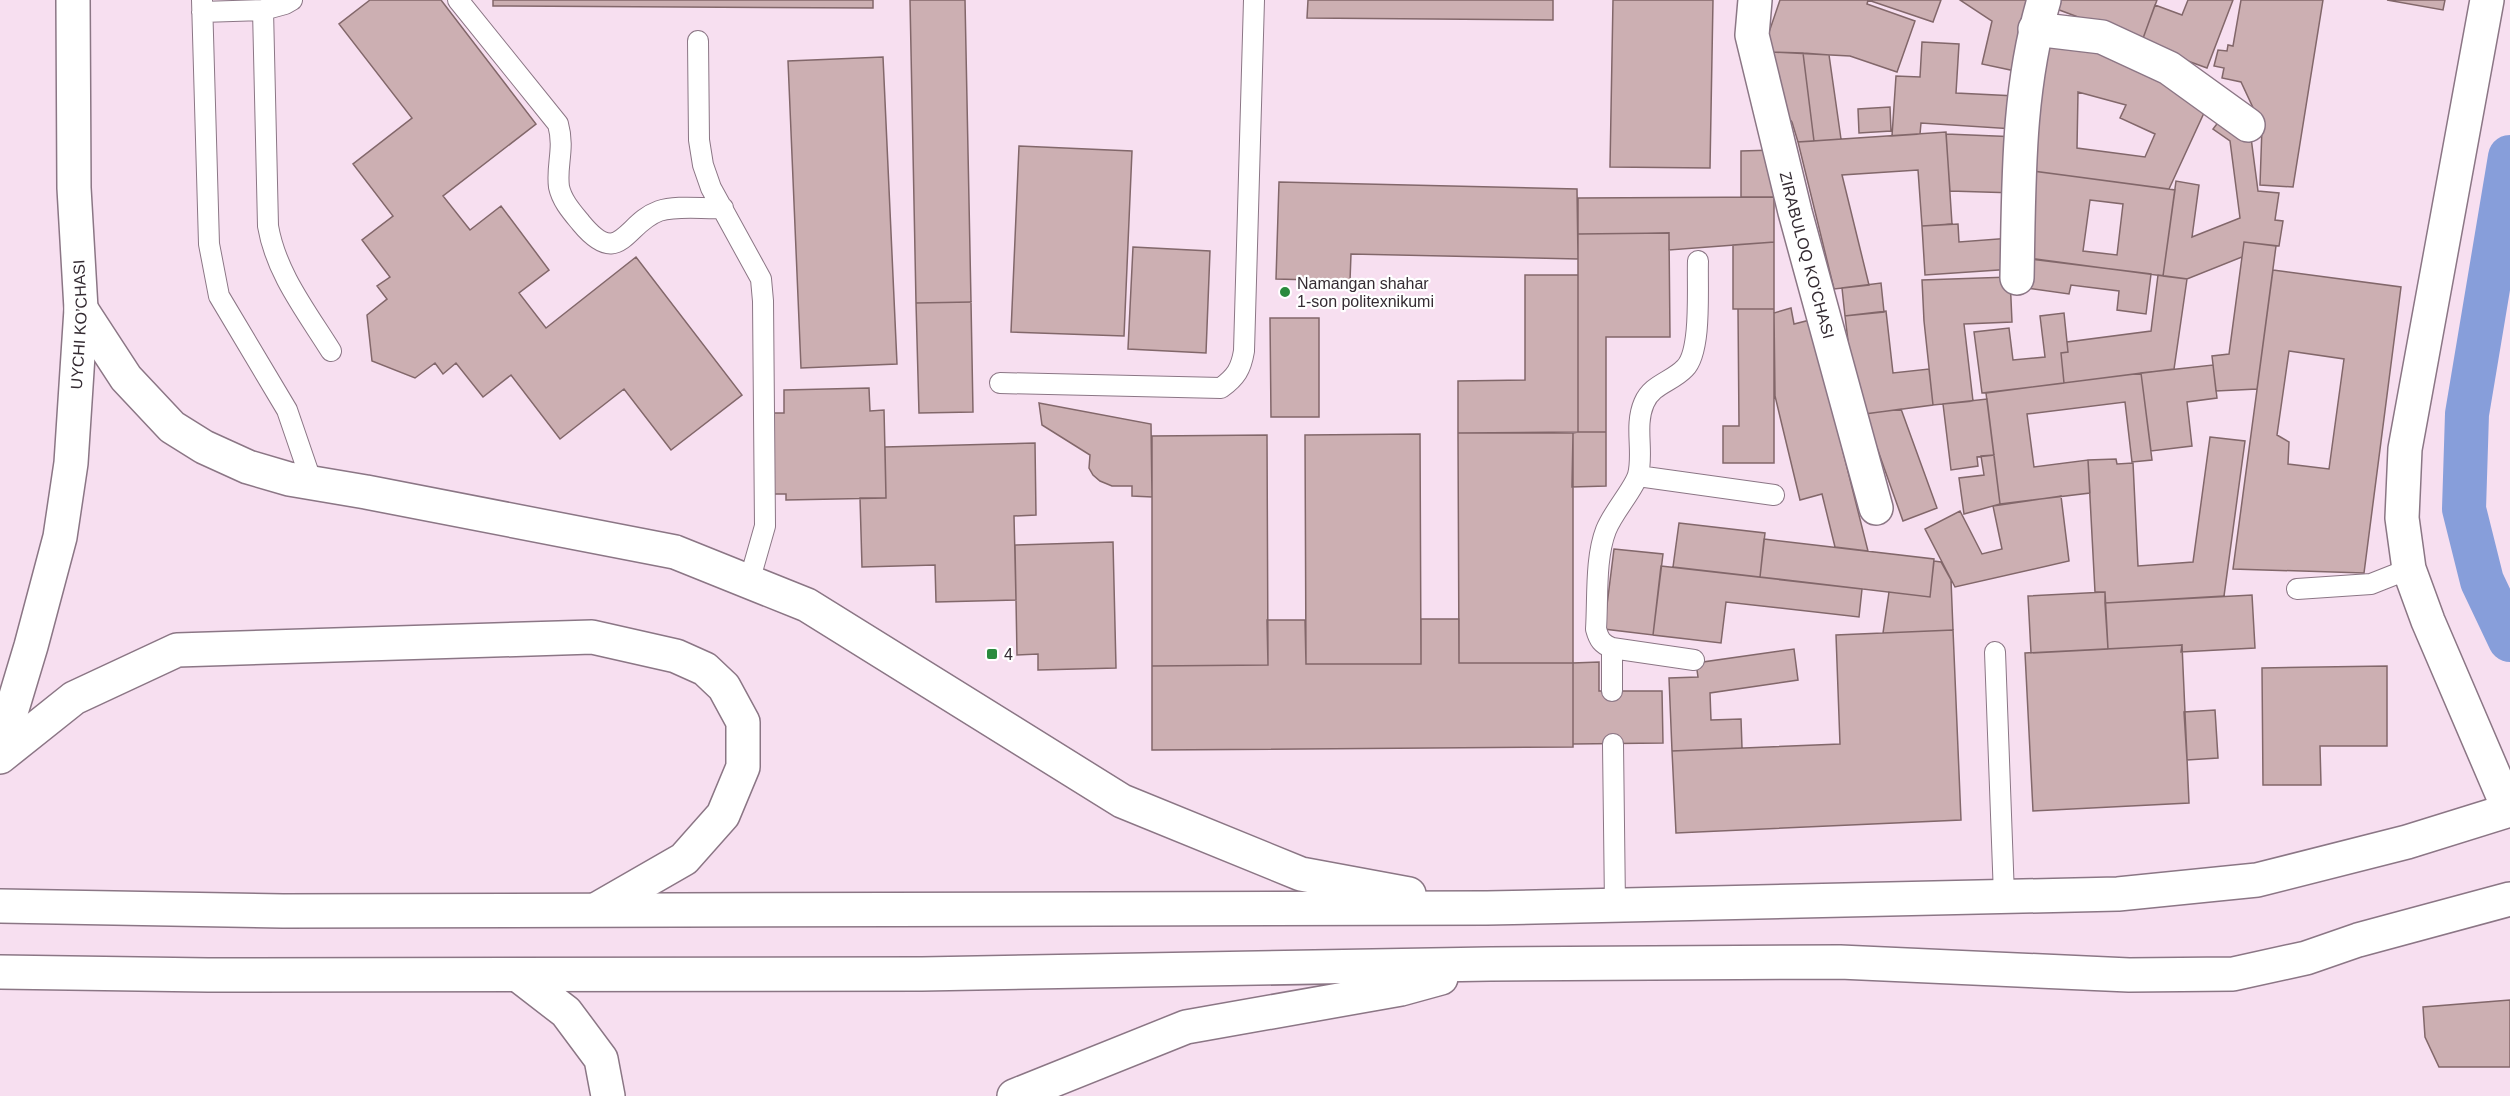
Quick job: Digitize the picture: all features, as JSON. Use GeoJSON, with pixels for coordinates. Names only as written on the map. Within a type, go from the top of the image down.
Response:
{"type":"FeatureCollection","features":[{"type":"Feature","properties":{"kind":"main road","name":"UYCHI KO’CHASI"},"geometry":{"type":"LineString","coordinates":[[0,749],[60,537],[71,463],[81,309],[74,188],[73,0]]}},
{"type":"Feature","properties":{"kind":"main road","name":"ZIRABULOQ KO'CHASI"},"geometry":{"type":"LineString","coordinates":[[1755,0],[1752,35],[1795,212],[1876,508]]}},
{"type":"Feature","properties":{"kind":"main road"},"geometry":{"type":"LineString","coordinates":[[0,906],[283,911],[1488,908],[2118,894],[2257,880],[2408,842],[2510,810],[2437,641],[2409,569],[2402,518],[2405,449],[2487,0]]}},
{"type":"Feature","properties":{"kind":"main road"},"geometry":{"type":"LineString","coordinates":[[2017,278],[2020,126],[2039,14],[2102,37],[2169,68],[2248,125]]}},
{"type":"Feature","properties":{"kind":"main road"},"geometry":{"type":"LineString","coordinates":[[81,309],[126,378],[172,427],[204,447],[248,467],[312,483],[675,552],[807,605],[1122,801],[1301,874],[1488,908]]}},
{"type":"Feature","properties":{"kind":"main road"},"geometry":{"type":"LineString","coordinates":[[0,757],[74,698],[177,650],[592,637],[676,656],[705,669],[724,687],[742,722],[743,767],[723,815],[684,859],[594,911]]}},
{"type":"Feature","properties":{"kind":"main road"},"geometry":{"type":"LineString","coordinates":[[0,972],[518,975],[910,974],[1490,964],[1840,962],[2128,975],[2233,974],[2306,958],[2358,940],[2510,899]]}},
{"type":"Feature","properties":{"kind":"main road"},"geometry":{"type":"LineString","coordinates":[[1014,1096],[1186,1027],[1401,989],[1490,964]]}},
{"type":"Feature","properties":{"kind":"main road"},"geometry":{"type":"LineString","coordinates":[[518,975],[566,1012],[601,1059],[608,1096]]}},
{"type":"Feature","properties":{"kind":"lane"},"geometry":{"type":"LineString","coordinates":[[292,0],[263,10],[202,6],[208,244],[219,296],[287,410],[312,483]]}},
{"type":"Feature","properties":{"kind":"lane"},"geometry":{"type":"LineString","coordinates":[[458,0],[558,124],[562,138],[560,188],[571,211],[591,235],[600,241],[611,243],[621,240],[656,212],[665,209],[723,208]]}},
{"type":"Feature","properties":{"kind":"lane"},"geometry":{"type":"LineString","coordinates":[[1000,383],[1221,388],[1234,379],[1242,366],[1244,351],[1254,0]]}},
{"type":"Feature","properties":{"kind":"lane"},"geometry":{"type":"LineString","coordinates":[[263,10],[268,226],[273,251],[285,276],[331,351]]}},
{"type":"Feature","properties":{"kind":"lane"},"geometry":{"type":"LineString","coordinates":[[698,40],[699,140],[703,165],[711,188],[761,279],[765,526],[749,582]]}},
{"type":"Feature","properties":{"kind":"lane"},"geometry":{"type":"LineString","coordinates":[[1694,660],[1612,648],[1599,639],[1596,629],[1601,544],[1613,515],[1638,476],[1640,420],[1644,404],[1650,392],[1685,368],[1692,358],[1695,342],[1698,261]]}},
{"type":"Feature","properties":{"kind":"lane"},"geometry":{"type":"LineString","coordinates":[[1638,476],[1774,495]]}},
{"type":"Feature","properties":{"kind":"lane"},"geometry":{"type":"LineString","coordinates":[[2297,589],[2371,584],[2409,569]]}},
{"type":"Feature","properties":{"kind":"lane"},"geometry":{"type":"LineString","coordinates":[[1612,648],[1612,691]]}},
{"type":"Feature","properties":{"kind":"lane"},"geometry":{"type":"LineString","coordinates":[[1995,652],[2004,897]]}},
{"type":"Feature","properties":{"kind":"lane"},"geometry":{"type":"LineString","coordinates":[[1613,744],[1615,905]]}},
{"type":"Feature","properties":{"kind":"building"},"geometry":{"type":"Polygon","coordinates":[[[370,0],[441,0],[536,124],[443,196],[470,230],[501,206],[549,270],[519,293],[546,328],[636,257],[742,395],[671,450],[624,389],[560,439],[511,375],[483,397],[456,363],[443,374],[435,363],[415,378],[372,361],[367,315],[387,299],[377,286],[390,277],[362,240],[393,216],[353,164],[412,118],[339,24],[370,0]]]}},
{"type":"Feature","properties":{"kind":"building"},"geometry":{"type":"Polygon","coordinates":[[[493,0],[873,0],[873,8],[493,6],[493,0]]]}},
{"type":"Feature","properties":{"kind":"building"},"geometry":{"type":"Polygon","coordinates":[[[910,0],[965,0],[971,302],[916,303],[910,0]]]}},
{"type":"Feature","properties":{"kind":"building"},"geometry":{"type":"Polygon","coordinates":[[[1308,0],[1553,0],[1553,20],[1307,18],[1308,0]]]}},
{"type":"Feature","properties":{"kind":"building"},"geometry":{"type":"Polygon","coordinates":[[[1613,0],[1713,0],[1710,168],[1610,167],[1613,0]]]}},
{"type":"Feature","properties":{"kind":"building"},"geometry":{"type":"Polygon","coordinates":[[[1780,0],[1868,0],[1867,4],[1915,21],[1897,72],[1850,56],[1772,52],[1765,44],[1780,0]]]}},
{"type":"Feature","properties":{"kind":"building"},"geometry":{"type":"Polygon","coordinates":[[[1868,0],[1941,0],[1933,22],[1868,0]]]}},
{"type":"Feature","properties":{"kind":"building"},"geometry":{"type":"Polygon","coordinates":[[[1960,0],[2026,0],[2033,16],[2020,72],[1982,64],[1992,21],[1960,0]]]}},
{"type":"Feature","properties":{"kind":"building"},"geometry":{"type":"Polygon","coordinates":[[[2057,0],[2157,0],[2142,41],[2054,8],[2057,0]]]}},
{"type":"Feature","properties":{"kind":"building"},"geometry":{"type":"Polygon","coordinates":[[[2188,0],[2233,0],[2207,68],[2141,44],[2155,5],[2182,15],[2188,0]]]}},
{"type":"Feature","properties":{"kind":"building"},"geometry":{"type":"Polygon","coordinates":[[[2241,0],[2323,0],[2293,187],[2260,185],[2262,127],[2241,82],[2222,78],[2224,68],[2214,66],[2218,50],[2227,51],[2228,45],[2233,46],[2241,0]]]}},
{"type":"Feature","properties":{"kind":"building"},"geometry":{"type":"Polygon","coordinates":[[[2387,0],[2445,0],[2443,10],[2387,0]]]}},
{"type":"Feature","properties":{"kind":"building"},"geometry":{"type":"Polygon","coordinates":[[[2046,36],[2146,64],[2209,102],[2169,189],[2033,171],[2046,36]],[[2078,92],[2077,148],[2145,157],[2155,134],[2120,118],[2126,105],[2078,92]]]}},
{"type":"Feature","properties":{"kind":"building"},"geometry":{"type":"Polygon","coordinates":[[[1922,42],[1959,44],[1956,93],[2016,96],[2014,129],[1921,123],[1920,134],[1892,136],[1896,76],[1920,77],[1922,42]]]}},
{"type":"Feature","properties":{"kind":"building"},"geometry":{"type":"Polygon","coordinates":[[[1772,52],[1803,53],[1814,141],[1798,142],[1792,122],[1780,107],[1772,52]]]}},
{"type":"Feature","properties":{"kind":"building"},"geometry":{"type":"Polygon","coordinates":[[[1803,53],[1829,55],[1841,139],[1814,141],[1803,53]]]}},
{"type":"Feature","properties":{"kind":"building"},"geometry":{"type":"Polygon","coordinates":[[[883,57],[897,364],[801,368],[788,61],[883,57]]]}},
{"type":"Feature","properties":{"kind":"building"},"geometry":{"type":"Polygon","coordinates":[[[1890,107],[1891,131],[1859,133],[1858,109],[1890,107]]]}},
{"type":"Feature","properties":{"kind":"building"},"geometry":{"type":"Polygon","coordinates":[[[2226,112],[2250,130],[2258,191],[2279,193],[2275,220],[2283,221],[2279,246],[2244,242],[2242,257],[2187,279],[2163,276],[2176,181],[2199,185],[2192,237],[2240,218],[2230,141],[2213,129],[2226,112]]]}},
{"type":"Feature","properties":{"kind":"building"},"geometry":{"type":"Polygon","coordinates":[[[1946,132],[1952,224],[1922,226],[1918,170],[1842,175],[1869,285],[1834,289],[1798,142],[1946,132]]]}},
{"type":"Feature","properties":{"kind":"building"},"geometry":{"type":"Polygon","coordinates":[[[1946,134],[2019,137],[2016,193],[1950,191],[1946,134]]]}},
{"type":"Feature","properties":{"kind":"building"},"geometry":{"type":"Polygon","coordinates":[[[1019,146],[1132,151],[1124,336],[1011,332],[1019,146]]]}},
{"type":"Feature","properties":{"kind":"building"},"geometry":{"type":"Polygon","coordinates":[[[1774,150],[1774,197],[1741,197],[1741,151],[1774,150]]]}},
{"type":"Feature","properties":{"kind":"building"},"geometry":{"type":"Polygon","coordinates":[[[2033,171],[2175,190],[2163,276],[2029,258],[2033,171]],[[2090,200],[2083,251],[2117,255],[2123,204],[2090,200]]]}},
{"type":"Feature","properties":{"kind":"building"},"geometry":{"type":"Polygon","coordinates":[[[1279,182],[1577,189],[1578,259],[1351,254],[1350,281],[1276,279],[1279,182]]]}},
{"type":"Feature","properties":{"kind":"building"},"geometry":{"type":"Polygon","coordinates":[[[1774,197],[1774,242],[1669,250],[1669,233],[1578,234],[1578,198],[1774,197]]]}},
{"type":"Feature","properties":{"kind":"building"},"geometry":{"type":"Polygon","coordinates":[[[1958,224],[1959,242],[2011,238],[2013,269],[1925,275],[1922,226],[1958,224]]]}},
{"type":"Feature","properties":{"kind":"building"},"geometry":{"type":"Polygon","coordinates":[[[1669,233],[1670,337],[1606,337],[1606,432],[1578,432],[1578,234],[1669,233]]]}},
{"type":"Feature","properties":{"kind":"building"},"geometry":{"type":"Polygon","coordinates":[[[1774,242],[1774,309],[1733,309],[1733,245],[1774,242]]]}},
{"type":"Feature","properties":{"kind":"building"},"geometry":{"type":"Polygon","coordinates":[[[2244,242],[2276,246],[2257,389],[2216,391],[2212,356],[2229,354],[2244,242]]]}},
{"type":"Feature","properties":{"kind":"building"},"geometry":{"type":"Polygon","coordinates":[[[1133,247],[1210,251],[1206,353],[1128,349],[1133,247]]]}},
{"type":"Feature","properties":{"kind":"building"},"geometry":{"type":"Polygon","coordinates":[[[2030,259],[2151,274],[2146,314],[2117,310],[2119,291],[2071,285],[2069,294],[2026,288],[2030,259]]]}},
{"type":"Feature","properties":{"kind":"building"},"geometry":{"type":"Polygon","coordinates":[[[2273,270],[2401,287],[2364,573],[2233,569],[2273,270]],[[2289,351],[2277,435],[2289,442],[2288,464],[2329,469],[2344,359],[2289,351]]]}},
{"type":"Feature","properties":{"kind":"building"},"geometry":{"type":"Polygon","coordinates":[[[1525,275],[1578,275],[1578,432],[1458,433],[1458,381],[1525,380],[1525,275]]]}},
{"type":"Feature","properties":{"kind":"building"},"geometry":{"type":"Polygon","coordinates":[[[2158,275],[2187,279],[2174,369],[2064,383],[2061,353],[2068,352],[2067,342],[2151,331],[2158,275]]]}},
{"type":"Feature","properties":{"kind":"building"},"geometry":{"type":"Polygon","coordinates":[[[2010,277],[2012,322],[1964,324],[1973,401],[1933,405],[1922,280],[2010,277]]]}},
{"type":"Feature","properties":{"kind":"building"},"geometry":{"type":"Polygon","coordinates":[[[1881,283],[1884,312],[1845,316],[1842,288],[1881,283]]]}},
{"type":"Feature","properties":{"kind":"building"},"geometry":{"type":"Polygon","coordinates":[[[971,302],[973,412],[919,413],[916,303],[971,302]]]}},
{"type":"Feature","properties":{"kind":"building"},"geometry":{"type":"Polygon","coordinates":[[[1791,308],[1794,324],[1810,320],[1868,551],[1835,547],[1822,494],[1800,500],[1775,396],[1774,313],[1791,308]]]}},
{"type":"Feature","properties":{"kind":"building"},"geometry":{"type":"Polygon","coordinates":[[[1738,309],[1774,309],[1774,463],[1723,463],[1723,426],[1739,426],[1738,309]]]}},
{"type":"Feature","properties":{"kind":"building"},"geometry":{"type":"Polygon","coordinates":[[[1886,311],[1893,373],[1929,369],[1933,405],[1857,415],[1845,316],[1886,311]]]}},
{"type":"Feature","properties":{"kind":"building"},"geometry":{"type":"Polygon","coordinates":[[[2064,313],[2068,352],[2061,353],[2064,383],[1982,393],[1974,332],[2009,328],[2013,360],[2045,357],[2040,316],[2064,313]]]}},
{"type":"Feature","properties":{"kind":"building"},"geometry":{"type":"Polygon","coordinates":[[[1270,318],[1319,318],[1319,417],[1271,417],[1270,318]]]}},
{"type":"Feature","properties":{"kind":"building"},"geometry":{"type":"Polygon","coordinates":[[[2213,365],[2217,398],[2187,402],[2192,446],[2151,451],[2141,373],[2213,365]]]}},
{"type":"Feature","properties":{"kind":"building"},"geometry":{"type":"Polygon","coordinates":[[[2141,373],[2152,460],[2132,462],[2125,402],[2027,414],[2034,467],[2088,460],[2090,493],[2000,504],[1986,393],[2141,373]]]}},
{"type":"Feature","properties":{"kind":"building"},"geometry":{"type":"Polygon","coordinates":[[[869,388],[870,411],[884,410],[886,498],[786,500],[786,494],[769,494],[768,413],[784,413],[784,390],[869,388]]]}},
{"type":"Feature","properties":{"kind":"building"},"geometry":{"type":"Polygon","coordinates":[[[1987,399],[1994,455],[1977,457],[1978,466],[1951,470],[1943,404],[1987,399]]]}},
{"type":"Feature","properties":{"kind":"building"},"geometry":{"type":"Polygon","coordinates":[[[1039,403],[1151,424],[1152,497],[1132,496],[1132,486],[1112,486],[1100,481],[1089,468],[1090,455],[1042,425],[1039,403]]]}},
{"type":"Feature","properties":{"kind":"building"},"geometry":{"type":"Polygon","coordinates":[[[1901,409],[1937,508],[1903,521],[1865,414],[1901,409]]]}},
{"type":"Feature","properties":{"kind":"building"},"geometry":{"type":"Polygon","coordinates":[[[1606,432],[1606,486],[1572,487],[1573,433],[1606,432]]]}},
{"type":"Feature","properties":{"kind":"building"},"geometry":{"type":"Polygon","coordinates":[[[1458,433],[1573,433],[1573,663],[1459,663],[1458,433]]]}},
{"type":"Feature","properties":{"kind":"building"},"geometry":{"type":"Polygon","coordinates":[[[1420,434],[1421,664],[1306,664],[1305,435],[1420,434]]]}},
{"type":"Feature","properties":{"kind":"building"},"geometry":{"type":"Polygon","coordinates":[[[1267,435],[1268,665],[1152,666],[1152,436],[1267,435]]]}},
{"type":"Feature","properties":{"kind":"building"},"geometry":{"type":"Polygon","coordinates":[[[2210,437],[2245,441],[2224,596],[2105,603],[2105,592],[2095,592],[2088,460],[2116,459],[2117,464],[2133,463],[2138,566],[2193,562],[2210,437]]]}},
{"type":"Feature","properties":{"kind":"building"},"geometry":{"type":"Polygon","coordinates":[[[1035,443],[1036,515],[1014,516],[1016,600],[936,602],[935,565],[862,567],[860,498],[886,498],[885,447],[1035,443]]]}},
{"type":"Feature","properties":{"kind":"building"},"geometry":{"type":"Polygon","coordinates":[[[1994,455],[2000,504],[1964,514],[1959,478],[1984,475],[1981,456],[1994,455]]]}},
{"type":"Feature","properties":{"kind":"building"},"geometry":{"type":"Polygon","coordinates":[[[2061,496],[2069,561],[1955,587],[1925,529],[1960,511],[1982,554],[2002,549],[1993,506],[2061,496]]]}},
{"type":"Feature","properties":{"kind":"building"},"geometry":{"type":"Polygon","coordinates":[[[1679,523],[1765,533],[1760,577],[1673,567],[1679,523]]]}},
{"type":"Feature","properties":{"kind":"building"},"geometry":{"type":"Polygon","coordinates":[[[1764,539],[1934,559],[1930,597],[1760,577],[1764,539]]]}},
{"type":"Feature","properties":{"kind":"building"},"geometry":{"type":"Polygon","coordinates":[[[1113,542],[1116,668],[1038,670],[1038,654],[1017,655],[1015,545],[1113,542]]]}},
{"type":"Feature","properties":{"kind":"building"},"geometry":{"type":"Polygon","coordinates":[[[1614,549],[1663,554],[1653,635],[1604,629],[1614,549]]]}},
{"type":"Feature","properties":{"kind":"building"},"geometry":{"type":"Polygon","coordinates":[[[1934,561],[1941,562],[1951,580],[1953,630],[1883,633],[1889,592],[1930,597],[1934,561]]]}},
{"type":"Feature","properties":{"kind":"building"},"geometry":{"type":"Polygon","coordinates":[[[1661,566],[1862,589],[1859,617],[1726,602],[1721,643],[1653,635],[1661,566]]]}},
{"type":"Feature","properties":{"kind":"building"},"geometry":{"type":"Polygon","coordinates":[[[2105,592],[2108,649],[2031,653],[2028,596],[2105,592]]]}},
{"type":"Feature","properties":{"kind":"building"},"geometry":{"type":"Polygon","coordinates":[[[2252,595],[2255,648],[2181,652],[2182,645],[2108,649],[2105,603],[2252,595]]]}},
{"type":"Feature","properties":{"kind":"building"},"geometry":{"type":"Polygon","coordinates":[[[1421,619],[1459,619],[1459,663],[1573,663],[1573,747],[1152,750],[1152,666],[1268,665],[1267,620],[1305,620],[1306,664],[1421,664],[1421,619]]]}},
{"type":"Feature","properties":{"kind":"building"},"geometry":{"type":"Polygon","coordinates":[[[1953,630],[1961,820],[1676,833],[1672,751],[1840,744],[1836,635],[1953,630]]]}},
{"type":"Feature","properties":{"kind":"building"},"geometry":{"type":"Polygon","coordinates":[[[2182,645],[2189,803],[2033,811],[2025,653],[2182,645]]]}},
{"type":"Feature","properties":{"kind":"building"},"geometry":{"type":"Polygon","coordinates":[[[1794,649],[1798,680],[1710,693],[1711,720],[1741,719],[1742,748],[1672,751],[1669,678],[1698,677],[1696,663],[1794,649]]]}},
{"type":"Feature","properties":{"kind":"building"},"geometry":{"type":"Polygon","coordinates":[[[1599,662],[1599,691],[1662,691],[1663,743],[1573,744],[1573,663],[1599,662]]]}},
{"type":"Feature","properties":{"kind":"building"},"geometry":{"type":"Polygon","coordinates":[[[2387,666],[2387,746],[2320,746],[2321,785],[2263,785],[2262,668],[2387,666]]]}},
{"type":"Feature","properties":{"kind":"building"},"geometry":{"type":"Polygon","coordinates":[[[2215,710],[2218,758],[2187,760],[2184,712],[2215,710]]]}},
{"type":"Feature","properties":{"kind":"building"},"geometry":{"type":"Polygon","coordinates":[[[2510,1000],[2510,1067],[2439,1067],[2425,1037],[2423,1007],[2510,1000]]]}},
{"type":"Feature","properties":{"kind":"waterway"},"geometry":{"type":"LineString","coordinates":[[2510,157],[2467,414],[2464,509],[2482,581],[2510,640]]}},
{"type":"Feature","properties":{"kind":"place","name":"Namangan shahar 1-son politexnikumi"},"geometry":{"type":"Point","coordinates":[1285,292]}},
{"type":"Feature","properties":{"kind":"place","name":"4"},"geometry":{"type":"Point","coordinates":[992,654]}}]}
